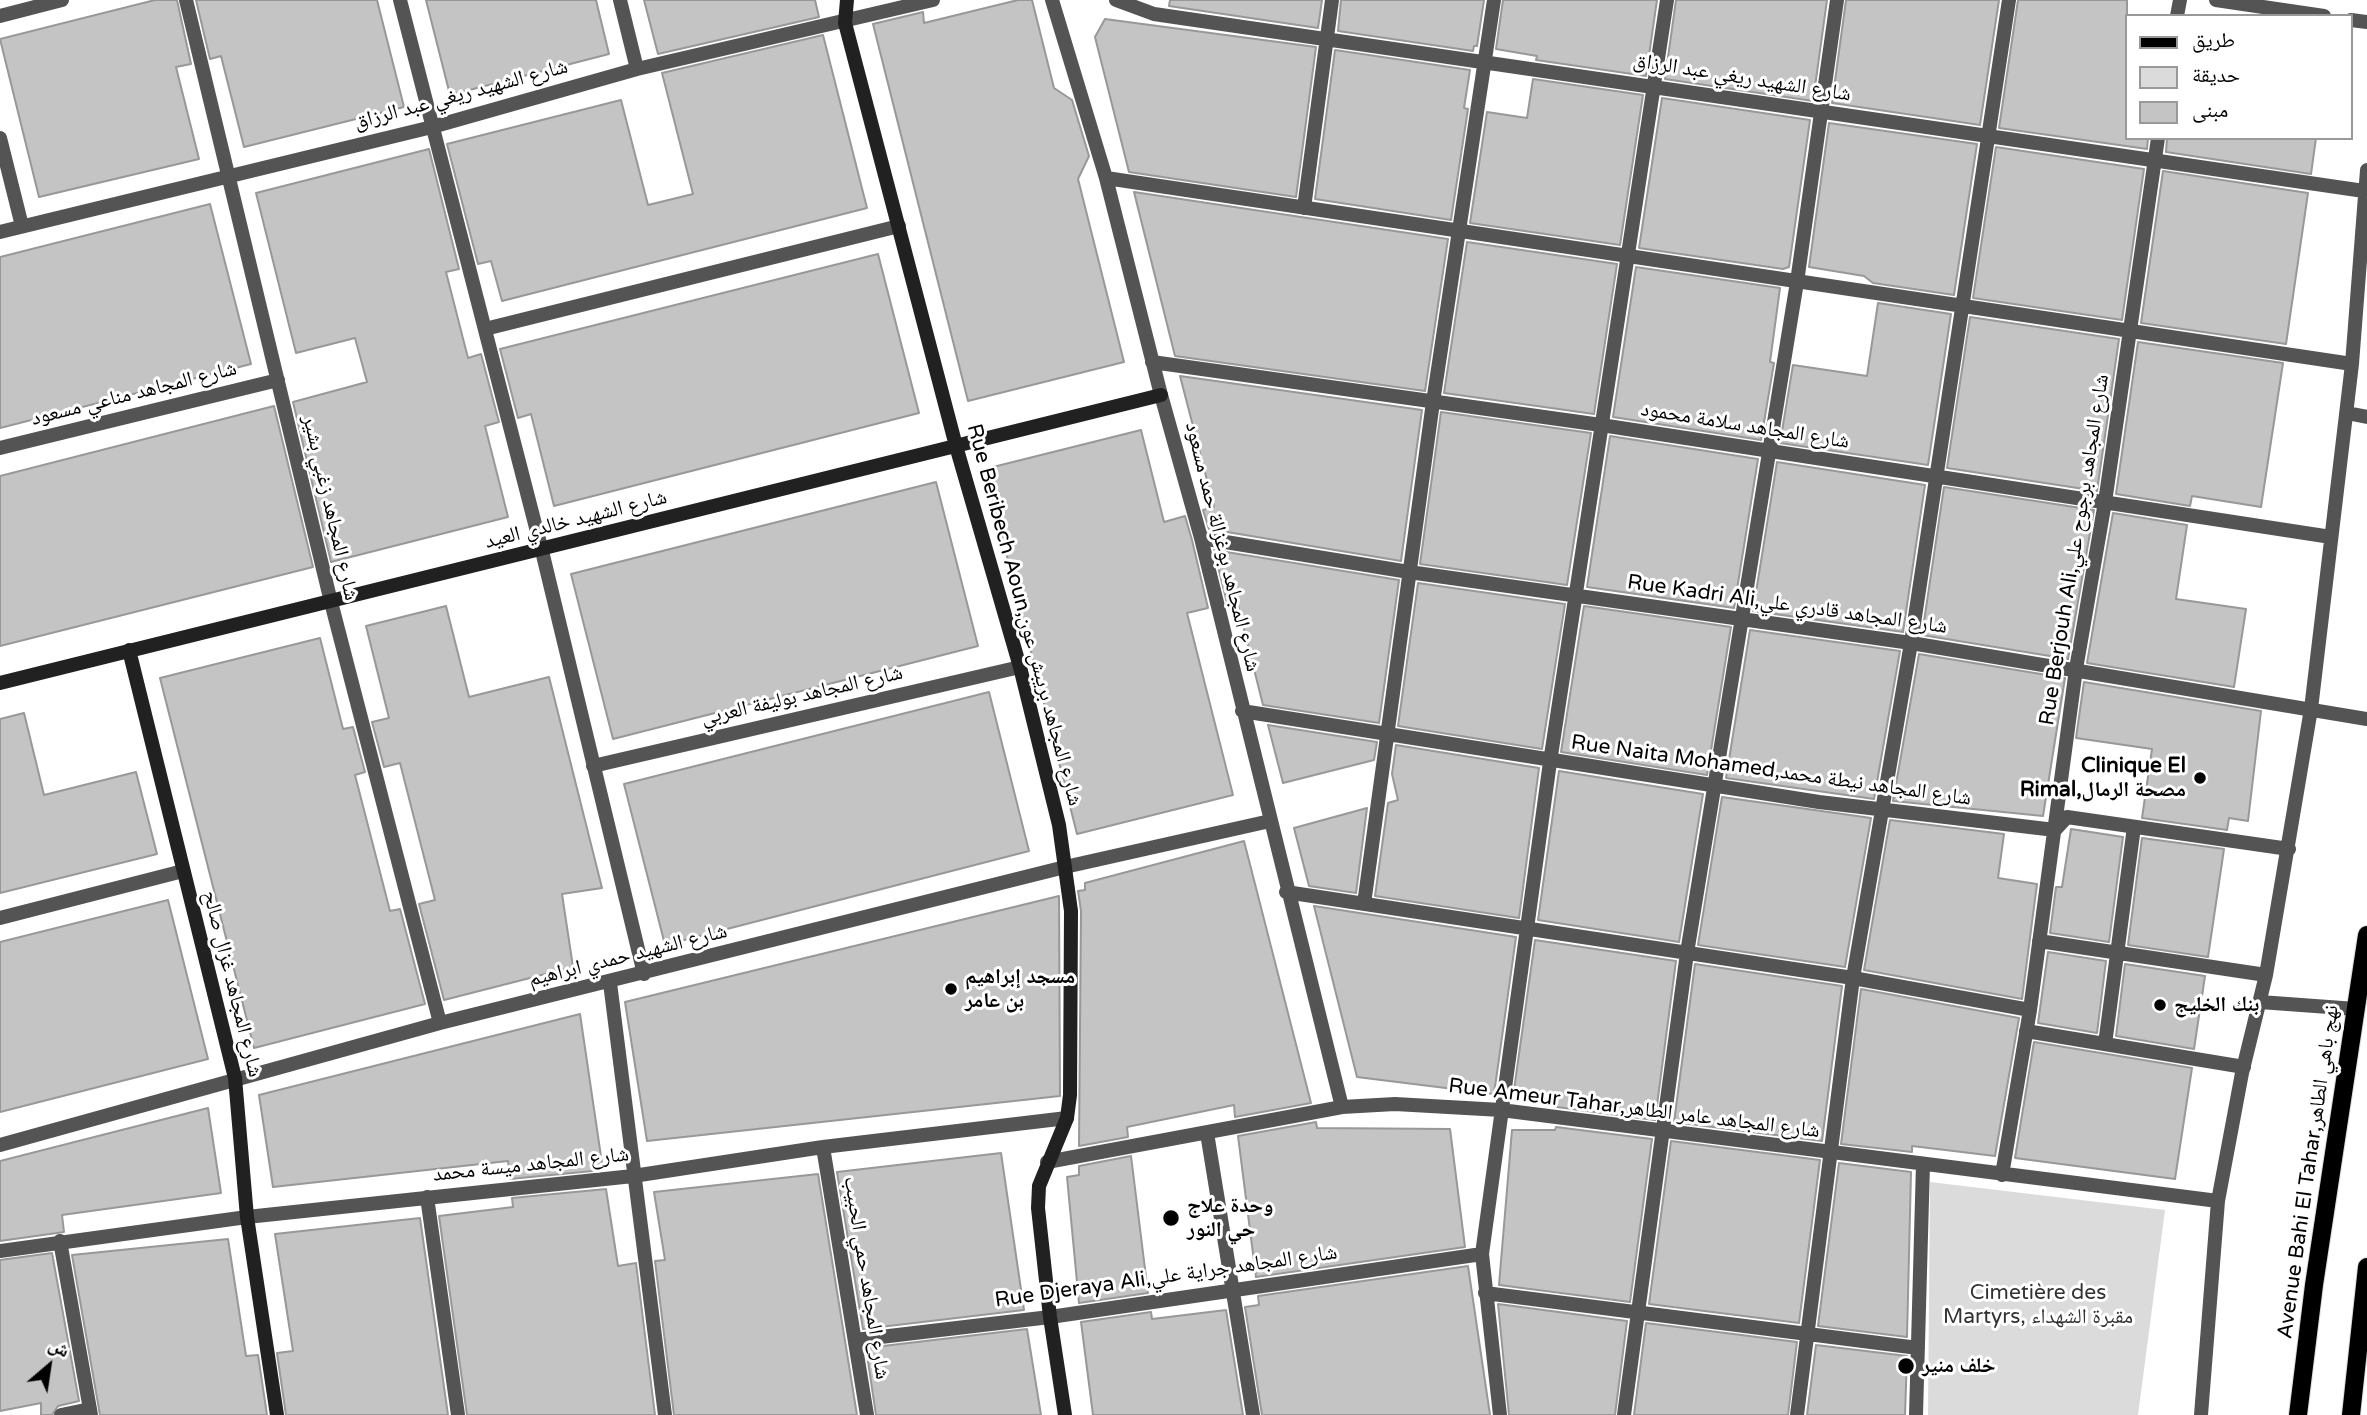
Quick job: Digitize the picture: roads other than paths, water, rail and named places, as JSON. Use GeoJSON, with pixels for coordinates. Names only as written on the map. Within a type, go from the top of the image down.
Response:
{"type":"FeatureCollection","features":[{"type":"Feature","properties":{"kind":"main road","name":"Avenue Bahi El Tahar,نهج باهي الطاهر"},"geometry":{"type":"LineString","coordinates":[[2298,1415],[2314,1284],[2367,935]]}},
{"type":"Feature","properties":{"kind":"main road"},"geometry":{"type":"LineString","coordinates":[[2351,1415],[2361,1364],[2367,1267]]}},
{"type":"Feature","properties":{"kind":"street"},"geometry":{"type":"LineString","coordinates":[[0,16],[62,0]]}},
{"type":"Feature","properties":{"kind":"street","name":"شارع المجاهد زغبي بشير"},"geometry":{"type":"LineString","coordinates":[[186,0],[331,602],[440,1023]]}},
{"type":"Feature","properties":{"kind":"street"},"geometry":{"type":"LineString","coordinates":[[400,0],[542,551],[645,974]]}},
{"type":"Feature","properties":{"kind":"street"},"geometry":{"type":"LineString","coordinates":[[620,0],[636,69]]}},
{"type":"Feature","properties":{"kind":"street","name":"Rue Beribech Aoun,شارع المجاهد بريبش عون"},"geometry":{"type":"LineString","coordinates":[[847,0],[845,23],[956,446],[1020,667],[1059,825],[1071,911],[1070,1095],[1067,1118],[1039,1186],[1038,1208],[1049,1317],[1065,1415]]}},
{"type":"Feature","properties":{"kind":"street","name":"شارع الشهيد ريغي عبد الرزاق"},"geometry":{"type":"LineString","coordinates":[[0,232],[432,127],[636,69],[845,23],[933,0]]}},
{"type":"Feature","properties":{"kind":"street","name":"شارع المجاهد بوغزالة حمد مسعود"},"geometry":{"type":"LineString","coordinates":[[1052,0],[1106,178],[1152,362],[1201,538],[1286,891],[1342,1107]]}},
{"type":"Feature","properties":{"kind":"street","name":"شارع الشهيد ريغي عبد الرزاق"},"geometry":{"type":"LineString","coordinates":[[1116,0],[1328,39],[2364,191]]}},
{"type":"Feature","properties":{"kind":"street"},"geometry":{"type":"LineString","coordinates":[[1304,208],[1332,0]]}},
{"type":"Feature","properties":{"kind":"street"},"geometry":{"type":"LineString","coordinates":[[1364,904],[1433,402],[1494,0]]}},
{"type":"Feature","properties":{"kind":"street"},"geometry":{"type":"LineString","coordinates":[[1500,1415],[1482,1254],[1550,762],[1667,0]]}},
{"type":"Feature","properties":{"kind":"street"},"geometry":{"type":"LineString","coordinates":[[1624,1415],[1687,953],[1797,282],[1837,0]]}},
{"type":"Feature","properties":{"kind":"street"},"geometry":{"type":"LineString","coordinates":[[1797,1415],[1810,1333],[1853,978],[1911,643],[2010,0]]}},
{"type":"Feature","properties":{"kind":"street"},"geometry":{"type":"LineString","coordinates":[[2216,0],[2310,14]]}},
{"type":"Feature","properties":{"kind":"street"},"geometry":{"type":"LineString","coordinates":[[0,138],[22,226]]}},
{"type":"Feature","properties":{"kind":"street","name":"Rue Berjouh Ali,شارع المجاهد برجوح علي"},"geometry":{"type":"LineString","coordinates":[[2002,1175],[2030,1010],[2076,669],[2105,502],[2158,140]]}},
{"type":"Feature","properties":{"kind":"street"},"geometry":{"type":"LineString","coordinates":[[2201,1415],[2218,1201],[2244,1067],[2266,975],[2311,709],[2347,413],[2367,170]]}},
{"type":"Feature","properties":{"kind":"street"},"geometry":{"type":"LineString","coordinates":[[1106,178],[2352,364]]}},
{"type":"Feature","properties":{"kind":"street"},"geometry":{"type":"LineString","coordinates":[[485,329],[899,226]]}},
{"type":"Feature","properties":{"kind":"street","name":"شارع المجاهد سلامة محمود"},"geometry":{"type":"LineString","coordinates":[[1152,362],[1601,425],[2331,537]]}},
{"type":"Feature","properties":{"kind":"street","name":"شارع المجاهد مناعي مسعود"},"geometry":{"type":"LineString","coordinates":[[0,448],[278,380]]}},
{"type":"Feature","properties":{"kind":"street","name":"شارع الشهيد خالدي العيد"},"geometry":{"type":"LineString","coordinates":[[0,683],[542,551],[1161,395]]}},
{"type":"Feature","properties":{"kind":"street"},"geometry":{"type":"LineString","coordinates":[[2347,413],[2367,418]]}},
{"type":"Feature","properties":{"kind":"street","name":"Rue Kadri Ali,شارع المجاهد قادري علي"},"geometry":{"type":"LineString","coordinates":[[1201,538],[1409,572],[1911,643],[2367,719]]}},
{"type":"Feature","properties":{"kind":"street","name":"شارع المجاهد غزال صالح"},"geometry":{"type":"LineString","coordinates":[[129,650],[235,1078],[247,1217],[277,1415]]}},
{"type":"Feature","properties":{"kind":"street","name":"شارع المجاهد بوليفة العربي"},"geometry":{"type":"LineString","coordinates":[[593,766],[1020,667]]}},
{"type":"Feature","properties":{"kind":"street","name":"Rue Naita Mohamed,شارع المجاهد نيطة محمد"},"geometry":{"type":"LineString","coordinates":[[1242,711],[1550,762],[1881,810],[2055,830],[2067,817],[2289,849]]}},
{"type":"Feature","properties":{"kind":"street","name":"شارع الشهيد حمدي ابراهيم"},"geometry":{"type":"LineString","coordinates":[[0,1145],[440,1023],[610,983],[1065,867],[1270,821]]}},
{"type":"Feature","properties":{"kind":"street"},"geometry":{"type":"LineString","coordinates":[[2105,1044],[2134,827]]}},
{"type":"Feature","properties":{"kind":"street"},"geometry":{"type":"LineString","coordinates":[[0,918],[183,871]]}},
{"type":"Feature","properties":{"kind":"street"},"geometry":{"type":"LineString","coordinates":[[1286,891],[1853,978],[2030,1010]]}},
{"type":"Feature","properties":{"kind":"street"},"geometry":{"type":"LineString","coordinates":[[2039,941],[2266,975]]}},
{"type":"Feature","properties":{"kind":"street"},"geometry":{"type":"LineString","coordinates":[[610,983],[665,1415]]}},
{"type":"Feature","properties":{"kind":"street"},"geometry":{"type":"LineString","coordinates":[[2260,1002],[2356,1009]]}},
{"type":"Feature","properties":{"kind":"street"},"geometry":{"type":"LineString","coordinates":[[2026,1031],[2244,1067]]}},
{"type":"Feature","properties":{"kind":"street","name":"Rue Ameur Tahar,شارع المجاهد عامر الطاهر"},"geometry":{"type":"LineString","coordinates":[[1047,1162],[1342,1107],[1395,1104],[1501,1110],[1663,1133],[2218,1201]]}},
{"type":"Feature","properties":{"kind":"street","name":"شارع المجاهد ميسة محمد"},"geometry":{"type":"LineString","coordinates":[[0,1251],[247,1217],[633,1175],[823,1147],[1067,1118]]}},
{"type":"Feature","properties":{"kind":"street"},"geometry":{"type":"LineString","coordinates":[[1207,1133],[1235,1287],[1253,1415]]}},
{"type":"Feature","properties":{"kind":"street","name":"شارع المجاهد حمي الحبيب"},"geometry":{"type":"LineString","coordinates":[[823,1147],[867,1415]]}},
{"type":"Feature","properties":{"kind":"street"},"geometry":{"type":"LineString","coordinates":[[1916,1415],[1923,1164]]}},
{"type":"Feature","properties":{"kind":"street"},"geometry":{"type":"LineString","coordinates":[[427,1196],[458,1415]]}},
{"type":"Feature","properties":{"kind":"street"},"geometry":{"type":"LineString","coordinates":[[60,1241],[90,1412],[61,1415]]}},
{"type":"Feature","properties":{"kind":"street","name":"Rue Djeraya Ali,شارع المجاهد جراية علي"},"geometry":{"type":"LineString","coordinates":[[855,1340],[1049,1317],[1235,1287],[1482,1254]]}},
{"type":"Feature","properties":{"kind":"street"},"geometry":{"type":"LineString","coordinates":[[1485,1293],[1918,1348]]}},
{"type":"Feature","properties":{"kind":"place","name":"Clinique El Rimal,مصحة الرمال"},"geometry":{"type":"Point","coordinates":[2200,778]}},
{"type":"Feature","properties":{"kind":"place","name":"مسجد إبراهيم بن عامر"},"geometry":{"type":"Point","coordinates":[951,989]}},
{"type":"Feature","properties":{"kind":"place","name":"بنك الخليج"},"geometry":{"type":"Point","coordinates":[2160,1005]}},
{"type":"Feature","properties":{"kind":"place","name":"وحدة علاج حي النور"},"geometry":{"type":"Point","coordinates":[1171,1218]}},
{"type":"Feature","properties":{"kind":"place","name":"خلف منير"},"geometry":{"type":"Point","coordinates":[1906,1366]}},
{"type":"Feature","properties":{"kind":"park label","name":"Cimetière des Martyrs, مقبرة الشهداء"},"geometry":{"type":"Point","coordinates":[2038,1305]}}]}
